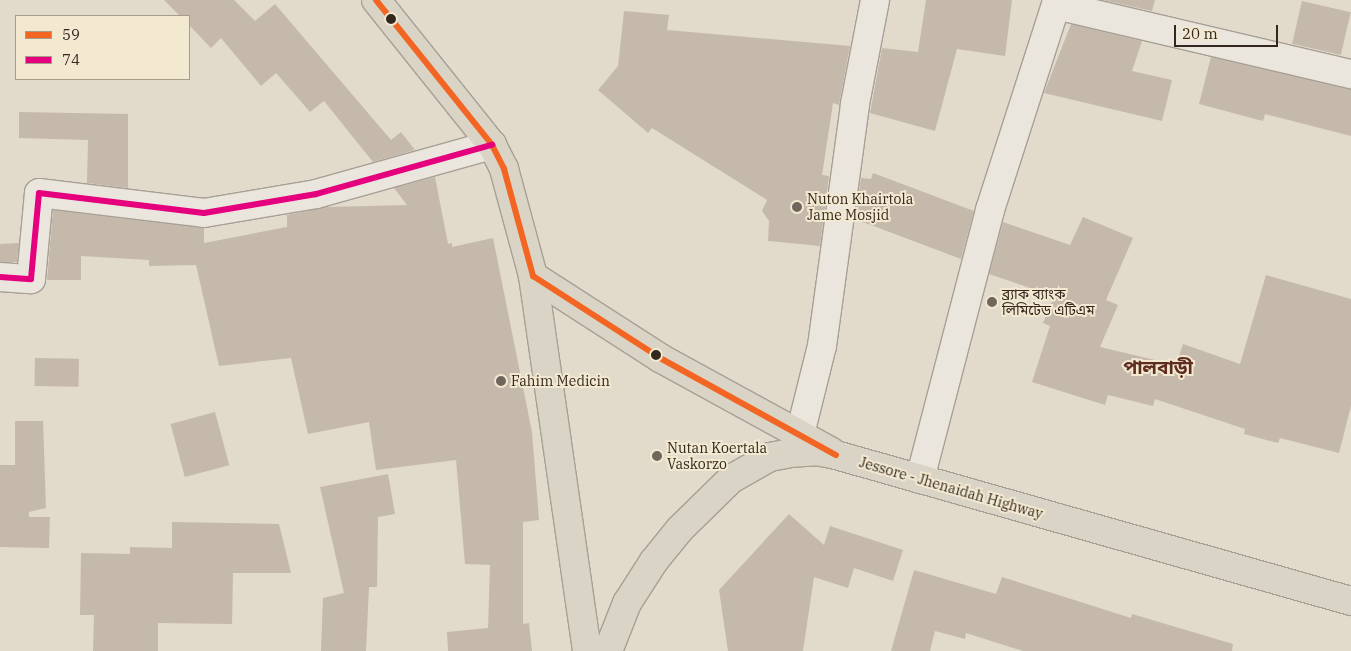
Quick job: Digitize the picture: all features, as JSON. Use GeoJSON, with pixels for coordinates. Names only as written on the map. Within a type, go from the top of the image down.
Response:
{"type":"FeatureCollection","features":[{"type":"Feature","properties":{"kind":"highway"},"geometry":{"type":"LineString","coordinates":[[376,0],[492,145],[504,169],[533,276],[588,651]]}},
{"type":"Feature","properties":{"kind":"highway"},"geometry":{"type":"LineString","coordinates":[[533,276],[660,358],[836,455]]}},
{"type":"Feature","properties":{"kind":"highway","name":"Jessore - Jhenaidah Highway"},"geometry":{"type":"LineString","coordinates":[[608,651],[627,603],[654,561],[680,529],[731,479],[770,457],[816,451],[836,455],[1351,601]]}},
{"type":"Feature","properties":{"kind":"street"},"geometry":{"type":"LineString","coordinates":[[800,434],[822,346],[855,104],[875,0]]}},
{"type":"Feature","properties":{"kind":"street"},"geometry":{"type":"LineString","coordinates":[[920,479],[990,210],[1056,5],[1351,74]]}},
{"type":"Feature","properties":{"kind":"street"},"geometry":{"type":"LineString","coordinates":[[0,277],[31,279],[39,193],[204,213],[316,194],[492,145]]}},
{"type":"Feature","properties":{"kind":"building"},"geometry":{"type":"Polygon","coordinates":[[[164,0],[234,0],[255,21],[275,4],[391,140],[401,132],[415,150],[373,162],[324,101],[310,112],[276,73],[261,86],[221,38],[211,48],[190,26],[190,15],[179,15],[164,0]]]}},
{"type":"Feature","properties":{"kind":"building"},"geometry":{"type":"Polygon","coordinates":[[[926,0],[1012,0],[1005,56],[957,49],[935,131],[870,113],[882,48],[918,52],[926,0]]]}},
{"type":"Feature","properties":{"kind":"building"},"geometry":{"type":"Polygon","coordinates":[[[1103,0],[1155,0],[1152,11],[1103,0]]]}},
{"type":"Feature","properties":{"kind":"building"},"geometry":{"type":"Polygon","coordinates":[[[1302,1],[1351,12],[1341,55],[1292,44],[1302,1]]]}},
{"type":"Feature","properties":{"kind":"building"},"geometry":{"type":"Polygon","coordinates":[[[624,11],[669,15],[667,30],[850,46],[839,105],[833,103],[822,175],[829,176],[820,246],[768,241],[769,221],[762,211],[767,200],[652,128],[648,133],[598,90],[618,66],[624,11]]]}},
{"type":"Feature","properties":{"kind":"building"},"geometry":{"type":"Polygon","coordinates":[[[1071,24],[1142,41],[1132,71],[1172,80],[1162,121],[1044,93],[1071,24]]]}},
{"type":"Feature","properties":{"kind":"building"},"geometry":{"type":"Polygon","coordinates":[[[1211,57],[1351,89],[1351,136],[1265,114],[1263,121],[1199,104],[1211,57]]]}},
{"type":"Feature","properties":{"kind":"building"},"geometry":{"type":"Polygon","coordinates":[[[19,112],[128,114],[128,188],[87,183],[88,140],[19,138],[19,112]]]}},
{"type":"Feature","properties":{"kind":"building"},"geometry":{"type":"Polygon","coordinates":[[[873,173],[974,211],[961,259],[855,219],[861,178],[871,179],[873,173]]]}},
{"type":"Feature","properties":{"kind":"building"},"geometry":{"type":"Polygon","coordinates":[[[435,177],[448,244],[452,243],[452,247],[493,238],[532,432],[539,520],[523,522],[523,624],[529,623],[532,651],[448,651],[447,632],[488,628],[490,565],[465,564],[456,460],[376,470],[369,422],[308,434],[291,358],[219,366],[196,265],[149,266],[149,260],[81,256],[81,280],[47,280],[53,210],[204,228],[204,243],[287,227],[287,215],[326,207],[407,205],[394,188],[435,177]]]}},
{"type":"Feature","properties":{"kind":"building"},"geometry":{"type":"Polygon","coordinates":[[[1083,217],[1133,238],[1106,300],[1118,305],[1100,347],[1176,365],[1183,344],[1240,364],[1266,275],[1351,299],[1351,406],[1339,453],[1280,438],[1278,443],[1244,434],[1245,429],[1155,399],[1153,406],[1108,395],[1105,405],[1032,382],[1050,326],[1043,323],[1054,296],[989,274],[1003,222],[1070,245],[1083,217]]]}},
{"type":"Feature","properties":{"kind":"building"},"geometry":{"type":"Polygon","coordinates":[[[19,243],[17,262],[0,262],[0,244],[19,243]]]}},
{"type":"Feature","properties":{"kind":"building"},"geometry":{"type":"Polygon","coordinates":[[[35,358],[79,359],[79,387],[35,386],[35,358]]]}},
{"type":"Feature","properties":{"kind":"building"},"geometry":{"type":"Polygon","coordinates":[[[215,412],[229,465],[185,477],[171,424],[215,412]]]}},
{"type":"Feature","properties":{"kind":"building"},"geometry":{"type":"Polygon","coordinates":[[[15,421],[43,421],[46,508],[29,512],[29,517],[50,517],[49,548],[0,547],[0,465],[15,465],[15,421]]]}},
{"type":"Feature","properties":{"kind":"building"},"geometry":{"type":"Polygon","coordinates":[[[388,474],[395,514],[378,517],[377,587],[369,587],[366,651],[321,651],[323,598],[344,593],[320,487],[388,474]]]}},
{"type":"Feature","properties":{"kind":"building"},"geometry":{"type":"Polygon","coordinates":[[[789,514],[824,545],[830,526],[903,550],[893,581],[854,568],[848,588],[814,577],[803,651],[728,651],[719,590],[789,514]]]}},
{"type":"Feature","properties":{"kind":"building"},"geometry":{"type":"Polygon","coordinates":[[[172,522],[279,524],[291,573],[233,573],[232,624],[158,623],[158,651],[93,651],[94,615],[80,615],[81,553],[130,554],[130,547],[172,548],[172,522]]]}},
{"type":"Feature","properties":{"kind":"building"},"geometry":{"type":"Polygon","coordinates":[[[914,570],[996,594],[1002,577],[1131,618],[1132,614],[1233,644],[1232,651],[1023,651],[966,633],[965,639],[935,631],[930,651],[891,651],[914,570]]]}},
{"type":"Feature","properties":{"kind":"transit line","name":"59"},"geometry":{"type":"LineString","coordinates":[[376,0],[492,145],[504,169],[533,276],[660,358],[836,455]]}},
{"type":"Feature","properties":{"kind":"transit line","name":"74"},"geometry":{"type":"LineString","coordinates":[[0,277],[31,279],[39,193],[204,213],[316,194],[492,145]]}},
{"type":"Feature","properties":{"kind":"place","name":"Nuton Khairtola Jame Mosjid"},"geometry":{"type":"Point","coordinates":[797,207]}},
{"type":"Feature","properties":{"kind":"place","name":"ব্র্যাক ব্যাংক লিমিটেড এটিএম"},"geometry":{"type":"Point","coordinates":[992,302]}},
{"type":"Feature","properties":{"kind":"place","name":"Fahim Medicin"},"geometry":{"type":"Point","coordinates":[501,381]}},
{"type":"Feature","properties":{"kind":"place","name":"Nutan Koertala Vaskorzo"},"geometry":{"type":"Point","coordinates":[657,456]}},
{"type":"Feature","properties":{"kind":"district","name":"পালবাড়ী"},"geometry":{"type":"Point","coordinates":[1158,368]}}]}
